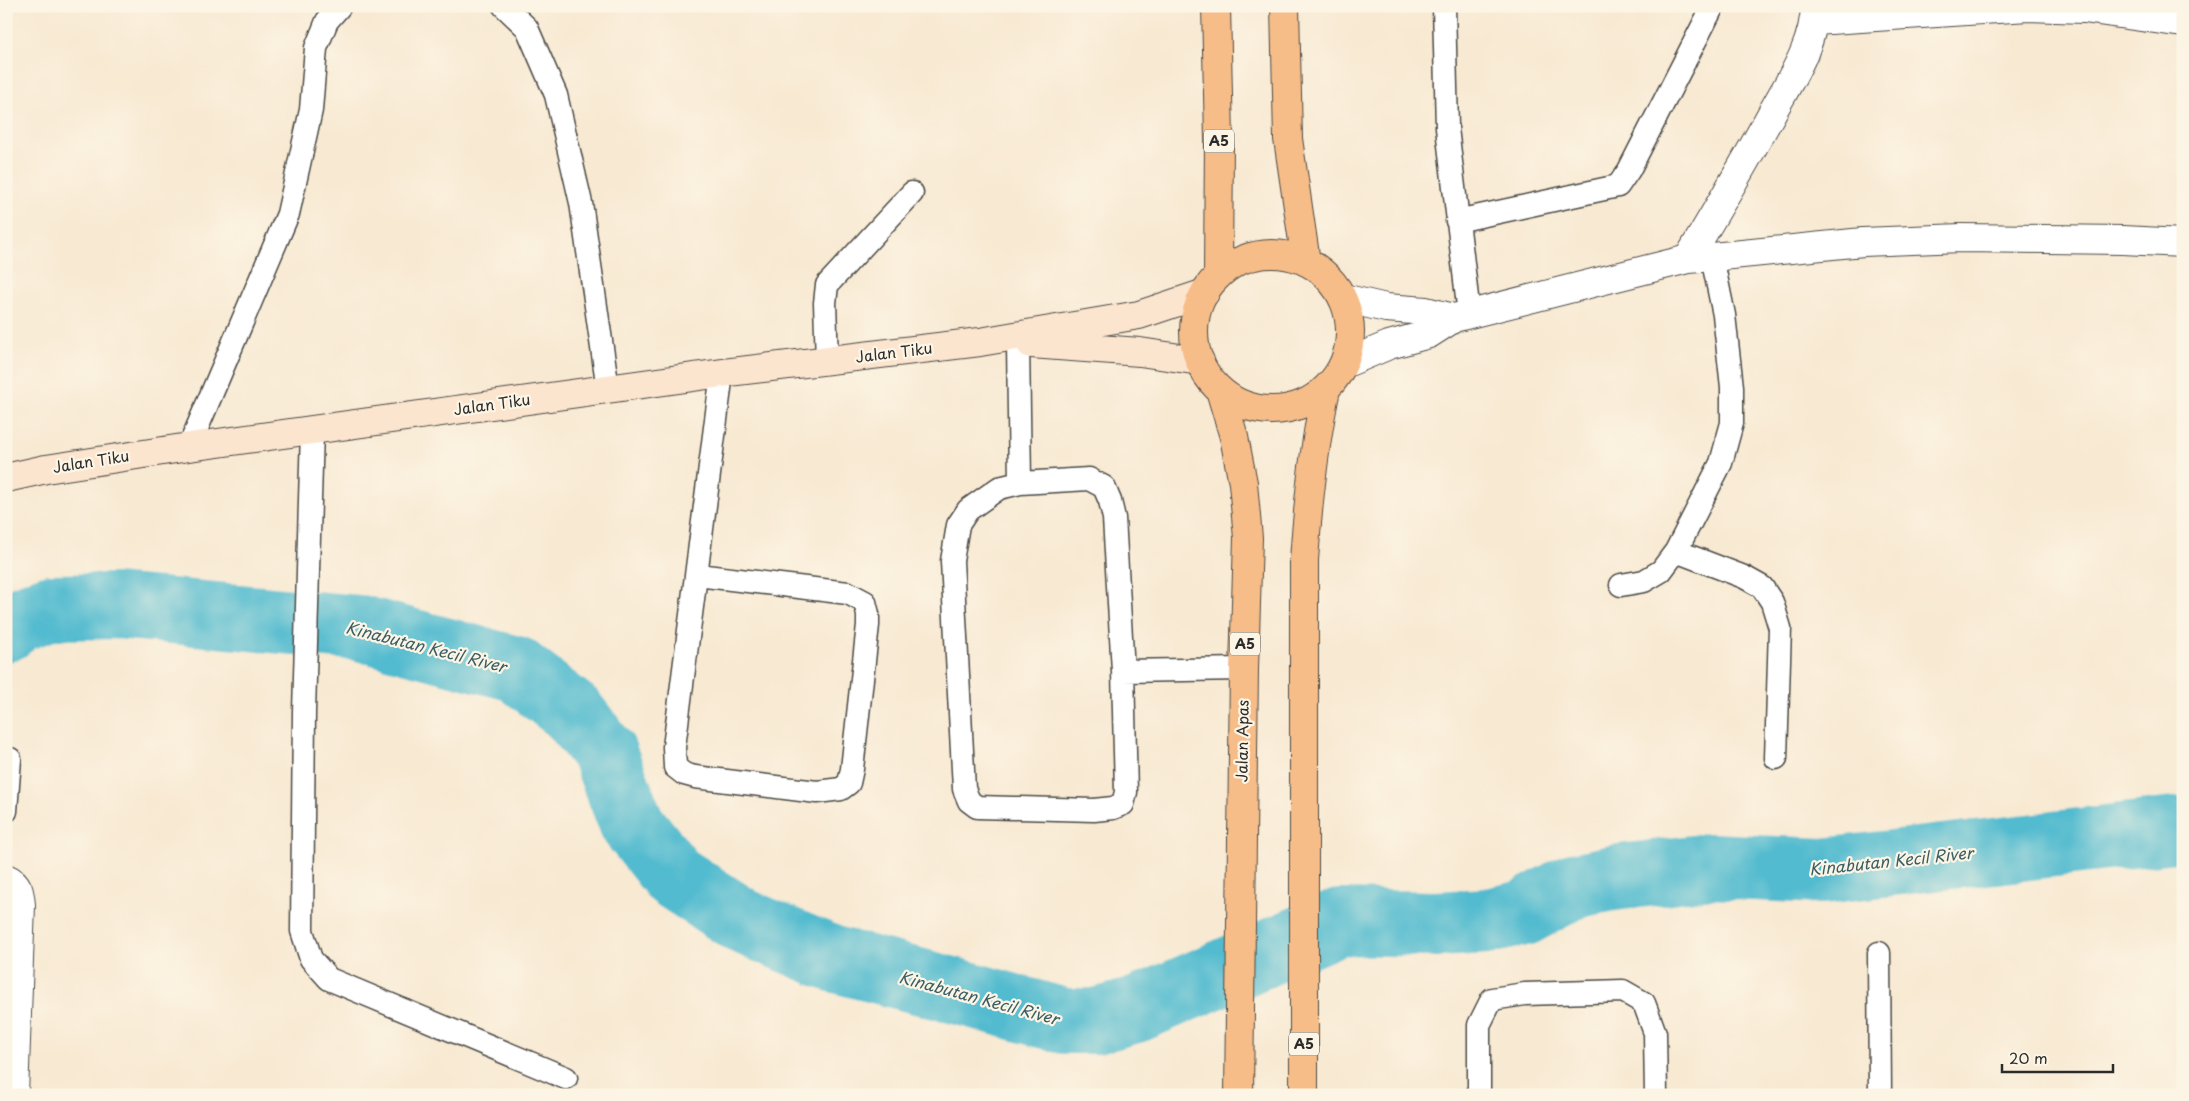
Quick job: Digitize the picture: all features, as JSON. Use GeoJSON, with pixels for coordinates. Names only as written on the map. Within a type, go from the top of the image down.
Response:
{"type":"FeatureCollection","features":[{"type":"Feature","properties":{"kind":"highway","name":"A5"},"geometry":{"type":"LineString","coordinates":[[1212,284],[1219,139],[1216,6]]}},
{"type":"Feature","properties":{"kind":"highway"},"geometry":{"type":"LineString","coordinates":[[1285,6],[1288,140],[1306,262]]}},
{"type":"Feature","properties":{"kind":"highway","name":"A5"},"geometry":{"type":"LineString","coordinates":[[1283,254],[1306,262],[1321,271],[1342,298],[1349,320],[1349,342],[1344,364],[1326,389],[1307,402],[1285,410],[1262,410],[1240,403],[1220,390],[1208,377],[1200,361],[1195,338],[1197,315],[1212,284],[1237,262],[1260,255],[1283,254]]}},
{"type":"Feature","properties":{"kind":"highway","name":"A5"},"geometry":{"type":"LineString","coordinates":[[1304,1095],[1304,560],[1315,439],[1326,389]]}},
{"type":"Feature","properties":{"kind":"highway","name":"Jalan Apas"},"geometry":{"type":"LineString","coordinates":[[1220,390],[1234,437],[1243,483],[1248,538],[1244,669],[1239,1095]]}},
{"type":"Feature","properties":{"kind":"main road","name":"Jalan Tiku"},"geometry":{"type":"LineString","coordinates":[[6,478],[46,469],[189,447],[722,373],[980,342],[1139,315],[1212,284]]}},
{"type":"Feature","properties":{"kind":"main road","name":"Jalan Tiku"},"geometry":{"type":"LineString","coordinates":[[980,342],[1140,352],[1200,361]]}},
{"type":"Feature","properties":{"kind":"street"},"geometry":{"type":"LineString","coordinates":[[1700,258],[1750,152],[1802,56],[1815,14],[2028,6],[2170,16]]}},
{"type":"Feature","properties":{"kind":"street"},"geometry":{"type":"LineString","coordinates":[[1344,364],[1389,345],[1429,334],[1462,316],[1700,258],[1864,242],[1961,238],[2123,240],[2183,243]]}},
{"type":"Feature","properties":{"kind":"street"},"geometry":{"type":"LineString","coordinates":[[1342,298],[1386,308],[1462,316]]}},
{"type":"Feature","properties":{"kind":"street"},"geometry":{"type":"LineString","coordinates":[[6,878],[12,881],[19,889],[21,905],[14,1095]]}},
{"type":"Feature","properties":{"kind":"lane"},"geometry":{"type":"LineString","coordinates":[[189,447],[288,214],[311,110],[316,48],[326,21],[340,6]]}},
{"type":"Feature","properties":{"kind":"lane"},"geometry":{"type":"LineString","coordinates":[[504,6],[527,28],[556,95],[582,203],[608,389]]}},
{"type":"Feature","properties":{"kind":"lane"},"geometry":{"type":"LineString","coordinates":[[1444,6],[1447,128],[1457,221],[1462,316]]}},
{"type":"Feature","properties":{"kind":"lane"},"geometry":{"type":"LineString","coordinates":[[1457,221],[1618,186],[1629,170],[1713,6]]}},
{"type":"Feature","properties":{"kind":"lane"},"geometry":{"type":"LineString","coordinates":[[826,361],[825,303],[827,285],[912,193]]}},
{"type":"Feature","properties":{"kind":"lane"},"geometry":{"type":"LineString","coordinates":[[1621,585],[1644,581],[1662,571],[1676,550],[1721,463],[1732,423],[1732,387],[1724,315],[1700,258]]}},
{"type":"Feature","properties":{"kind":"lane"},"geometry":{"type":"LineString","coordinates":[[1018,344],[1020,483]]}},
{"type":"Feature","properties":{"kind":"lane"},"geometry":{"type":"LineString","coordinates":[[697,575],[848,593],[865,602],[868,625],[852,769],[849,783],[841,789],[817,792],[705,778],[684,774],[675,767],[674,746],[722,373]]}},
{"type":"Feature","properties":{"kind":"lane"},"geometry":{"type":"LineString","coordinates":[[312,430],[304,712],[302,931],[310,959],[329,979],[566,1078]]}},
{"type":"Feature","properties":{"kind":"lane"},"geometry":{"type":"LineString","coordinates":[[1089,480],[1104,487],[1110,501],[1114,518],[1123,671],[1126,792],[1123,804],[1114,808],[1094,810],[977,807],[969,801],[964,789],[952,561],[954,541],[958,525],[968,510],[999,488],[1020,483],[1089,480]]}},
{"type":"Feature","properties":{"kind":"lane"},"geometry":{"type":"LineString","coordinates":[[1676,550],[1744,576],[1762,587],[1772,602],[1780,628],[1776,758]]}},
{"type":"Feature","properties":{"kind":"lane"},"geometry":{"type":"LineString","coordinates":[[1123,671],[1244,669]]}},
{"type":"Feature","properties":{"kind":"lane"},"geometry":{"type":"LineString","coordinates":[[6,811],[10,760]]}},
{"type":"Feature","properties":{"kind":"lane"},"geometry":{"type":"LineString","coordinates":[[1879,953],[1880,1095]]}},
{"type":"Feature","properties":{"kind":"lane"},"geometry":{"type":"LineString","coordinates":[[1479,1095],[1479,1025],[1492,999],[1525,994],[1623,991],[1644,1003],[1655,1033],[1656,1095]]}},
{"type":"Feature","properties":{"kind":"waterway","name":"Kinabutan Kecil River"},"geometry":{"type":"LineString","coordinates":[[6,629],[19,619],[51,607],[116,606],[360,628],[516,669],[573,713],[604,753],[632,824],[673,876],[742,921],[833,959],[1064,1021],[1096,1021],[1136,1010],[1339,922],[1436,924],[1488,921],[1524,913],[1573,886],[1613,878],[1710,866],[1823,871],[2183,829]]}}]}
